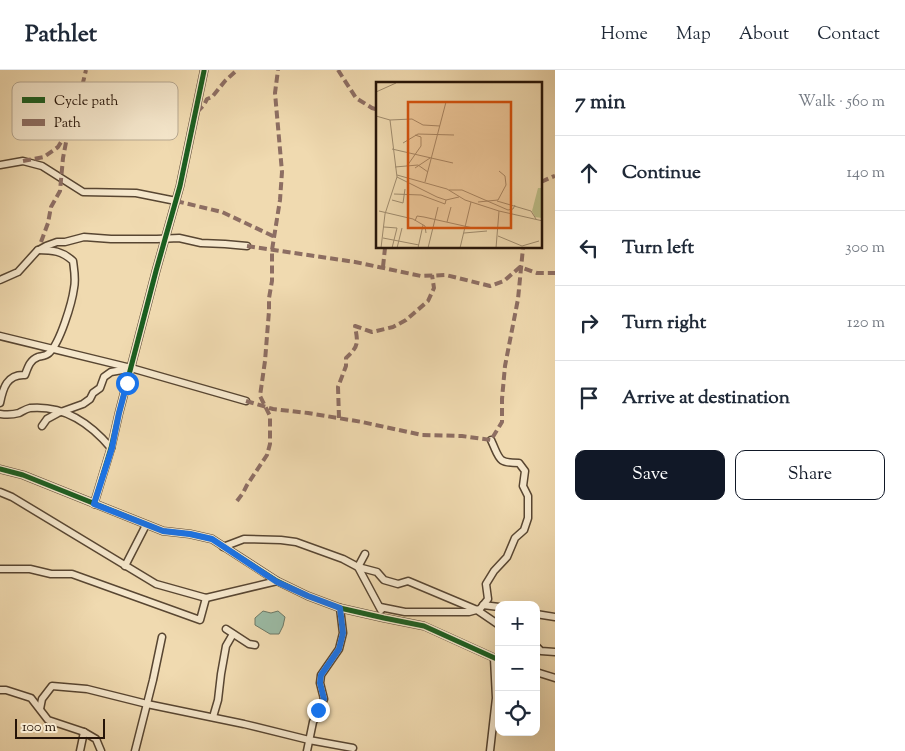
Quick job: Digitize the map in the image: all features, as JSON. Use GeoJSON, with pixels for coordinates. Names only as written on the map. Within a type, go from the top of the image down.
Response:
{"type":"FeatureCollection","features":[{"type":"Feature","properties":{"kind":"street"},"geometry":{"type":"LineString","coordinates":[[94,504],[112,448],[119,413],[176,201],[204,71]]}},
{"type":"Feature","properties":{"kind":"street"},"geometry":{"type":"LineString","coordinates":[[0,165],[23,161],[42,166],[83,192],[136,193],[176,201]]}},
{"type":"Feature","properties":{"kind":"street"},"geometry":{"type":"LineString","coordinates":[[0,280],[18,272],[37,250],[57,242],[84,237],[111,239],[179,238],[201,243],[247,246]]}},
{"type":"Feature","properties":{"kind":"street"},"geometry":{"type":"LineString","coordinates":[[0,403],[2,393],[10,378],[19,374],[25,375],[29,363],[36,358],[49,354],[52,350],[63,330],[74,288],[73,261],[66,254],[52,250],[37,250]]}},
{"type":"Feature","properties":{"kind":"street"},"geometry":{"type":"LineString","coordinates":[[0,336],[131,368],[246,402]]}},
{"type":"Feature","properties":{"kind":"street"},"geometry":{"type":"LineString","coordinates":[[42,426],[47,419],[83,404],[90,399],[93,393],[100,388],[104,378],[112,372],[131,368]]}},
{"type":"Feature","properties":{"kind":"street"},"geometry":{"type":"LineString","coordinates":[[0,414],[8,415],[29,408],[64,411],[99,433],[112,448]]}},
{"type":"Feature","properties":{"kind":"street"},"geometry":{"type":"LineString","coordinates":[[380,607],[405,612],[469,612],[480,609],[488,599],[486,584],[494,571],[507,557],[515,538],[524,530],[528,518],[528,496],[523,486],[525,471],[519,463],[506,463],[499,458],[491,440]]}},
{"type":"Feature","properties":{"kind":"street"},"geometry":{"type":"LineString","coordinates":[[0,469],[23,475],[163,531],[212,539],[277,582],[308,596],[340,608],[424,626],[495,658]]}},
{"type":"Feature","properties":{"kind":"street"},"geometry":{"type":"LineString","coordinates":[[0,492],[12,497],[156,584],[206,598],[277,582]]}},
{"type":"Feature","properties":{"kind":"street"},"geometry":{"type":"LineString","coordinates":[[125,566],[146,525]]}},
{"type":"Feature","properties":{"kind":"street"},"geometry":{"type":"LineString","coordinates":[[222,547],[244,539],[296,542],[343,560],[358,568],[377,572],[384,580],[398,584],[408,581],[477,610],[495,622]]}},
{"type":"Feature","properties":{"kind":"street"},"geometry":{"type":"LineString","coordinates":[[358,568],[365,554]]}},
{"type":"Feature","properties":{"kind":"street"},"geometry":{"type":"LineString","coordinates":[[358,568],[380,607],[384,618]]}},
{"type":"Feature","properties":{"kind":"street"},"geometry":{"type":"LineString","coordinates":[[0,569],[72,574],[200,620],[206,598]]}},
{"type":"Feature","properties":{"kind":"street"},"geometry":{"type":"LineString","coordinates":[[484,605],[495,606]]}},
{"type":"Feature","properties":{"kind":"street"},"geometry":{"type":"LineString","coordinates":[[307,751],[313,722],[324,699],[320,683],[321,675],[339,649],[343,633],[340,608]]}},
{"type":"Feature","properties":{"kind":"street"},"geometry":{"type":"LineString","coordinates":[[540,615],[555,617]]}},
{"type":"Feature","properties":{"kind":"street"},"geometry":{"type":"LineString","coordinates":[[226,629],[249,644],[255,645]]}},
{"type":"Feature","properties":{"kind":"street"},"geometry":{"type":"LineString","coordinates":[[213,717],[218,700],[226,646],[234,634]]}},
{"type":"Feature","properties":{"kind":"street"},"geometry":{"type":"LineString","coordinates":[[135,751],[162,637]]}},
{"type":"Feature","properties":{"kind":"street"},"geometry":{"type":"LineString","coordinates":[[540,650],[555,652]]}},
{"type":"Feature","properties":{"kind":"street"},"geometry":{"type":"LineString","coordinates":[[540,673],[555,678]]}},
{"type":"Feature","properties":{"kind":"street"},"geometry":{"type":"LineString","coordinates":[[40,709],[42,699],[52,686],[87,690],[309,740],[353,748]]}},
{"type":"Feature","properties":{"kind":"street"},"geometry":{"type":"LineString","coordinates":[[0,690],[31,698],[48,720],[84,732],[96,739],[102,751]]}},
{"type":"Feature","properties":{"kind":"street"},"geometry":{"type":"LineString","coordinates":[[490,751],[496,691]]}},
{"type":"Feature","properties":{"kind":"street"},"geometry":{"type":"LineString","coordinates":[[80,751],[84,732]]}},
{"type":"Feature","properties":{"kind":"shaded area"},"geometry":{"type":"Polygon","coordinates":[[[263,611],[271,613],[278,611],[285,617],[279,634],[270,634],[255,625],[255,618],[263,611]]]}},
{"type":"Feature","properties":{"kind":"marked path"},"geometry":{"type":"LineString","coordinates":[[83,82],[86,70]]}},
{"type":"Feature","properties":{"kind":"marked path"},"geometry":{"type":"LineString","coordinates":[[197,112],[207,99],[212,97],[237,70]]}},
{"type":"Feature","properties":{"kind":"marked path"},"geometry":{"type":"LineString","coordinates":[[237,501],[267,455],[270,444],[270,416],[260,396],[272,281],[272,250],[280,200],[282,172],[275,93],[278,70]]}},
{"type":"Feature","properties":{"kind":"marked path"},"geometry":{"type":"LineString","coordinates":[[338,70],[356,98],[376,109]]}},
{"type":"Feature","properties":{"kind":"marked path"},"geometry":{"type":"LineString","coordinates":[[23,161],[44,157],[58,147],[62,140]]}},
{"type":"Feature","properties":{"kind":"marked path"},"geometry":{"type":"LineString","coordinates":[[41,242],[48,223],[51,207],[60,191],[66,140]]}},
{"type":"Feature","properties":{"kind":"marked path"},"geometry":{"type":"LineString","coordinates":[[542,182],[555,176]]}},
{"type":"Feature","properties":{"kind":"marked path"},"geometry":{"type":"LineString","coordinates":[[176,201],[222,212],[275,237]]}},
{"type":"Feature","properties":{"kind":"marked path"},"geometry":{"type":"LineString","coordinates":[[247,246],[355,262],[421,276],[446,275],[490,286],[504,281],[520,267],[537,273],[555,273]]}},
{"type":"Feature","properties":{"kind":"marked path"},"geometry":{"type":"LineString","coordinates":[[383,267],[385,249]]}},
{"type":"Feature","properties":{"kind":"marked path"},"geometry":{"type":"LineString","coordinates":[[246,401],[273,409],[362,422],[422,435],[462,436],[491,440],[502,422],[505,366],[518,299],[523,249]]}},
{"type":"Feature","properties":{"kind":"marked path"},"geometry":{"type":"LineString","coordinates":[[339,418],[338,387],[346,366],[346,358],[356,344],[355,326],[372,332],[393,327],[406,320],[428,301],[434,288],[432,275]]}},
{"type":"Feature","properties":{"kind":"cycle path"},"geometry":{"type":"LineString","coordinates":[[94,504],[111,448],[156,271],[180,186],[204,71]]}},
{"type":"Feature","properties":{"kind":"cycle path"},"geometry":{"type":"LineString","coordinates":[[0,469],[23,475],[163,531],[212,539],[277,581],[308,596],[340,608],[424,626],[495,658]]}},
{"type":"Feature","properties":{"kind":"route"},"geometry":{"type":"LineString","coordinates":[[127,383],[112,448],[94,504],[163,531],[212,539],[277,582],[340,608],[343,633],[339,649],[321,675],[320,683],[324,699],[318,710]]}}]}
